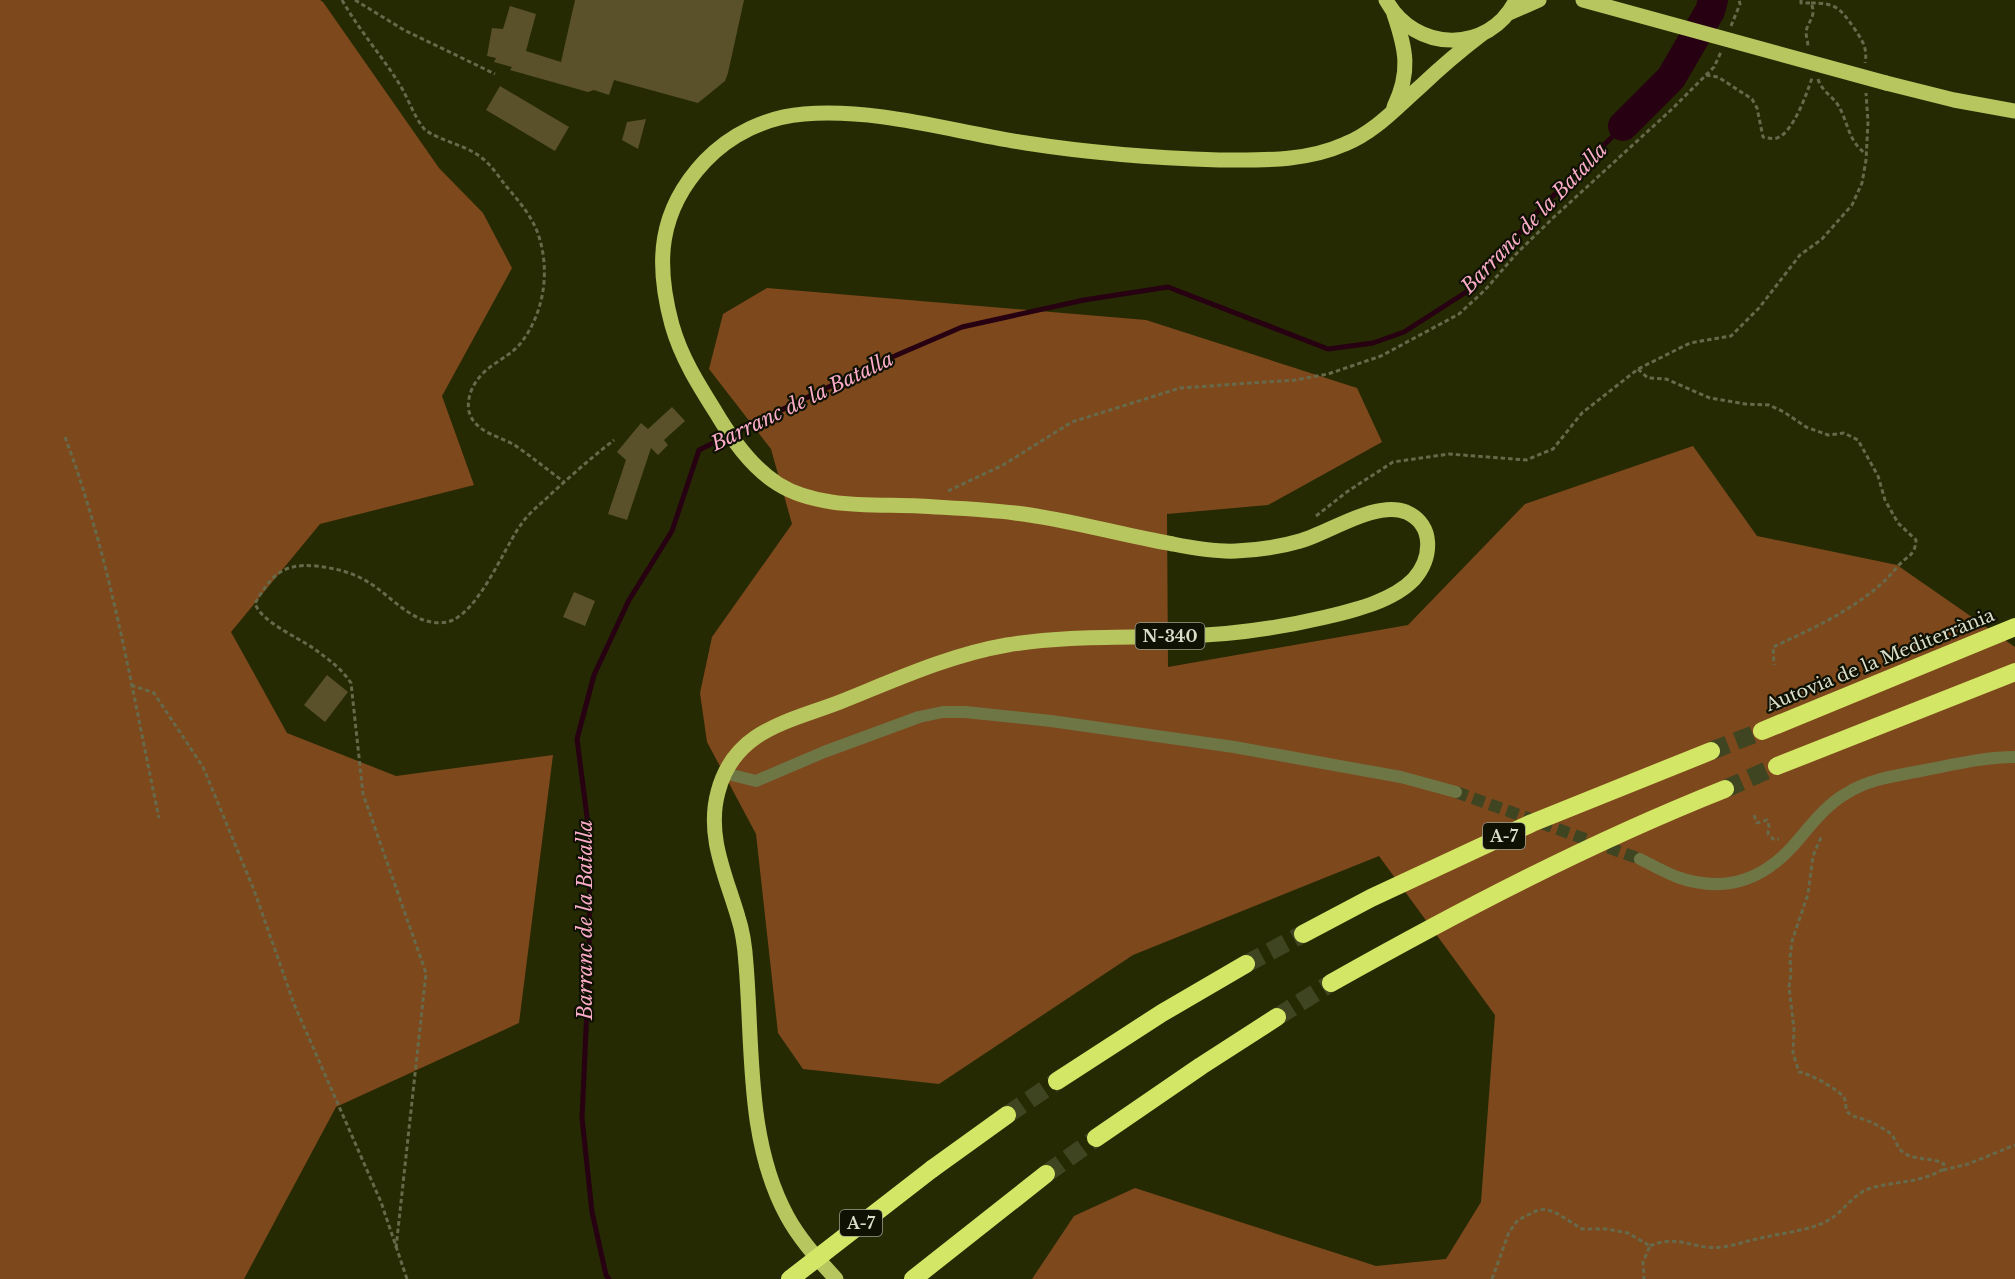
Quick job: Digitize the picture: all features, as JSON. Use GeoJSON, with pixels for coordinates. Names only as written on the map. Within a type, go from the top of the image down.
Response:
{"type":"FeatureCollection","features":[{"type":"Feature","properties":{"kind":"highway","name":"Autovia de la Mediterrània"},"geometry":{"type":"LineString","coordinates":[[1762,731],[2015,627]]}},
{"type":"Feature","properties":{"kind":"highway"},"geometry":{"type":"LineString","coordinates":[[1777,766],[2015,672]]}},
{"type":"Feature","properties":{"kind":"highway","name":"A-7"},"geometry":{"type":"LineString","coordinates":[[1303,934],[1371,898],[1532,823],[1711,751]]}},
{"type":"Feature","properties":{"kind":"highway","name":"A-7"},"geometry":{"type":"LineString","coordinates":[[1331,984],[1410,939],[1515,884],[1671,811],[1725,789]]}},
{"type":"Feature","properties":{"kind":"highway"},"geometry":{"type":"LineString","coordinates":[[1057,1081],[1162,1013],[1246,964]]}},
{"type":"Feature","properties":{"kind":"highway"},"geometry":{"type":"LineString","coordinates":[[1096,1138],[1277,1017]]}},
{"type":"Feature","properties":{"kind":"highway","name":"A-7"},"geometry":{"type":"LineString","coordinates":[[790,1279],[932,1169],[1007,1115]]}},
{"type":"Feature","properties":{"kind":"highway"},"geometry":{"type":"LineString","coordinates":[[913,1279],[1046,1174]]}},
{"type":"Feature","properties":{"kind":"main road"},"geometry":{"type":"LineString","coordinates":[[1390,115],[1441,67],[1500,22],[1515,0]]}},
{"type":"Feature","properties":{"kind":"main road"},"geometry":{"type":"LineString","coordinates":[[1507,14],[1539,0]]}},
{"type":"Feature","properties":{"kind":"main road"},"geometry":{"type":"LineString","coordinates":[[1583,0],[1935,96],[2015,111]]}},
{"type":"Feature","properties":{"kind":"main road"},"geometry":{"type":"LineString","coordinates":[[1390,6],[1415,31],[1441,40],[1462,39],[1482,34]]}},
{"type":"Feature","properties":{"kind":"main road"},"geometry":{"type":"LineString","coordinates":[[1390,6],[1405,50],[1406,67],[1402,88],[1390,115]]}},
{"type":"Feature","properties":{"kind":"main road","name":"N-340"},"geometry":{"type":"LineString","coordinates":[[836,1279],[804,1243],[786,1214],[765,1160],[751,1071],[743,939],[717,851],[714,831],[715,802],[724,773],[737,754],[750,740],[772,728],[887,682],[978,650],[1040,640],[1249,632],[1303,622],[1365,606],[1406,586],[1424,564],[1429,544],[1425,528],[1419,521],[1396,508],[1371,513],[1308,539],[1280,546],[1236,551],[1202,549],[1141,539],[1016,513],[861,504],[810,498],[777,483],[749,459],[723,425],[680,350],[667,306],[661,269],[665,233],[675,205],[705,161],[738,133],[767,121],[799,114],[848,113],[936,126],[1023,143],[1115,154],[1263,160],[1296,158],[1347,144],[1371,130],[1390,115]]}},
{"type":"Feature","properties":{"kind":"street"},"geometry":{"type":"LineString","coordinates":[[724,773],[756,781],[824,752],[919,717],[943,712],[965,712],[1061,722],[1234,747],[1389,775],[1456,792]]}},
{"type":"Feature","properties":{"kind":"street"},"geometry":{"type":"LineString","coordinates":[[1640,859],[1676,876],[1698,882],[1719,885],[1741,881],[1760,874],[1778,862],[1826,808],[1847,792],[1868,782],[1946,765],[1997,757],[2015,757]]}},
{"type":"Feature","properties":{"kind":"path"},"geometry":{"type":"LineString","coordinates":[[342,0],[365,38],[401,87],[419,124],[434,136],[483,159],[525,209],[536,230],[543,263],[540,308],[519,345],[483,373],[478,380],[470,396],[469,411],[475,422],[487,432],[517,447],[564,482]]}},
{"type":"Feature","properties":{"kind":"path"},"geometry":{"type":"LineString","coordinates":[[355,0],[404,30],[495,74]]}},
{"type":"Feature","properties":{"kind":"path"},"geometry":{"type":"LineString","coordinates":[[1727,36],[1740,4],[1739,0]]}},
{"type":"Feature","properties":{"kind":"path"},"geometry":{"type":"LineString","coordinates":[[1811,3],[1826,3],[1838,8],[1846,15],[1862,38],[1867,52],[1864,66]]}},
{"type":"Feature","properties":{"kind":"path"},"geometry":{"type":"LineString","coordinates":[[917,506],[1003,465],[1072,422],[1180,388],[1295,380],[1328,374],[1381,356],[1459,314],[1485,290],[1546,224],[1671,110],[1714,67],[1723,46]]}},
{"type":"Feature","properties":{"kind":"path"},"geometry":{"type":"LineString","coordinates":[[1706,75],[1719,76],[1752,99],[1757,108],[1763,137],[1770,139],[1779,138],[1797,114],[1814,69]]}},
{"type":"Feature","properties":{"kind":"path"},"geometry":{"type":"LineString","coordinates":[[1314,518],[1348,491],[1393,462],[1449,454],[1526,460],[1552,449],[1582,413],[1638,369],[1690,343],[1731,336],[1759,308],[1800,255],[1822,239],[1852,205],[1862,183],[1866,160],[1868,122],[1866,85]]}},
{"type":"Feature","properties":{"kind":"path"},"geometry":{"type":"LineString","coordinates":[[1638,369],[1648,378],[1666,379],[1710,398],[1745,404],[1769,405],[1806,427],[1828,435],[1844,433],[1858,440],[1878,476],[1885,500],[1898,523],[1916,540],[1916,549],[1909,557],[1901,562],[1880,585],[1852,607],[1773,647],[1774,664]]}},
{"type":"Feature","properties":{"kind":"path"},"geometry":{"type":"LineString","coordinates":[[65,437],[80,477],[116,615],[159,818]]}},
{"type":"Feature","properties":{"kind":"path"},"geometry":{"type":"LineString","coordinates":[[396,1248],[426,973],[363,794],[351,683],[344,673],[313,648],[265,618],[255,603],[269,581],[279,573],[294,566],[328,567],[368,581],[409,613],[430,622],[449,622],[458,618],[476,599],[525,520],[564,482],[614,440]]}},
{"type":"Feature","properties":{"kind":"path"},"geometry":{"type":"LineString","coordinates":[[131,685],[154,693],[203,767],[254,890],[294,1004],[381,1202],[407,1279]]}},
{"type":"Feature","properties":{"kind":"path"},"geometry":{"type":"LineString","coordinates":[[1754,815],[1757,823],[1767,820],[1768,834],[1773,839],[1783,838],[1796,842]]}},
{"type":"Feature","properties":{"kind":"path"},"geometry":{"type":"LineString","coordinates":[[1826,830],[1813,856],[1808,894],[1791,949],[1789,987],[1794,1029],[1794,1059],[1799,1072],[1814,1076],[1842,1095],[1846,1102],[1846,1110],[1852,1116],[1869,1120],[1890,1133],[1906,1155],[1944,1164],[1942,1170]]}},
{"type":"Feature","properties":{"kind":"path"},"geometry":{"type":"LineString","coordinates":[[1644,1279],[1643,1262],[1650,1246],[1662,1241],[1679,1241],[1701,1247],[1718,1248],[1791,1232],[1832,1218],[1868,1189],[1916,1181],[2015,1145]]}},
{"type":"Feature","properties":{"kind":"path"},"geometry":{"type":"LineString","coordinates":[[1492,1279],[1509,1233],[1518,1220],[1538,1210],[1546,1209],[1558,1214],[1582,1229],[1607,1229],[1628,1233],[1650,1246]]}},
{"type":"Feature","properties":{"kind":"shaded area"},"geometry":{"type":"Polygon","coordinates":[[[0,0],[320,0],[439,168],[483,213],[512,268],[442,396],[474,485],[320,524],[231,632],[287,733],[396,776],[553,755],[519,1023],[336,1107],[244,1279],[0,1279],[0,0]]]}},
{"type":"Feature","properties":{"kind":"shaded area"},"geometry":{"type":"Polygon","coordinates":[[[767,288],[1146,320],[1357,388],[1382,442],[1268,505],[1167,514],[1168,667],[1408,625],[1525,504],[1693,446],[1757,536],[1897,565],[2015,647],[2015,1279],[1032,1279],[1074,1216],[1135,1188],[1376,1266],[1446,1259],[1481,1202],[1495,1015],[1379,856],[1133,955],[939,1084],[803,1069],[778,1033],[756,834],[707,742],[700,693],[712,637],[792,524],[771,449],[709,369],[723,314],[767,288]]]}},
{"type":"Feature","properties":{"kind":"building"},"geometry":{"type":"Polygon","coordinates":[[[575,0],[744,0],[725,81],[698,103],[614,80],[609,95],[594,90],[588,92],[510,70],[512,67],[494,62],[496,58],[487,56],[492,28],[503,29],[510,6],[536,14],[526,51],[561,62],[575,0]]]}},
{"type":"Feature","properties":{"kind":"building"},"geometry":{"type":"Polygon","coordinates":[[[500,86],[569,127],[555,151],[486,110],[500,86]]]}},
{"type":"Feature","properties":{"kind":"building"},"geometry":{"type":"Polygon","coordinates":[[[646,119],[638,149],[622,140],[627,122],[646,119]]]}},
{"type":"Feature","properties":{"kind":"building"},"geometry":{"type":"Polygon","coordinates":[[[672,407],[685,421],[664,440],[668,445],[658,455],[651,448],[627,520],[608,514],[626,460],[617,452],[641,423],[648,429],[672,407]]]}},
{"type":"Feature","properties":{"kind":"building"},"geometry":{"type":"Polygon","coordinates":[[[574,592],[595,601],[585,626],[563,617],[574,592]]]}},
{"type":"Feature","properties":{"kind":"building"},"geometry":{"type":"Polygon","coordinates":[[[327,675],[348,692],[325,722],[304,705],[327,675]]]}},
{"type":"Feature","properties":{"kind":"waterway"},"geometry":{"type":"LineString","coordinates":[[1623,126],[1671,78],[1710,11],[1713,0]]}},
{"type":"Feature","properties":{"kind":"waterway","name":"Barranc de la Batalla"},"geometry":{"type":"LineString","coordinates":[[609,1279],[606,1275],[592,1212],[582,1118],[589,964],[590,840],[577,739],[594,675],[629,600],[672,531],[699,450],[876,364],[962,327],[1084,300],[1168,287],[1328,349],[1373,343],[1404,332],[1471,289],[1540,209],[1623,126]]}},
{"type":"Feature","properties":{"kind":"tunnel"},"geometry":{"type":"LineString","coordinates":[[1711,751],[1762,731]]}},
{"type":"Feature","properties":{"kind":"tunnel"},"geometry":{"type":"LineString","coordinates":[[1725,789],[1777,766]]}},
{"type":"Feature","properties":{"kind":"tunnel"},"geometry":{"type":"LineString","coordinates":[[1456,792],[1640,859]]}},
{"type":"Feature","properties":{"kind":"tunnel"},"geometry":{"type":"LineString","coordinates":[[1246,964],[1303,934]]}},
{"type":"Feature","properties":{"kind":"tunnel"},"geometry":{"type":"LineString","coordinates":[[1277,1017],[1331,983]]}},
{"type":"Feature","properties":{"kind":"tunnel"},"geometry":{"type":"LineString","coordinates":[[1007,1115],[1057,1081]]}},
{"type":"Feature","properties":{"kind":"tunnel"},"geometry":{"type":"LineString","coordinates":[[1046,1174],[1096,1138]]}}]}
